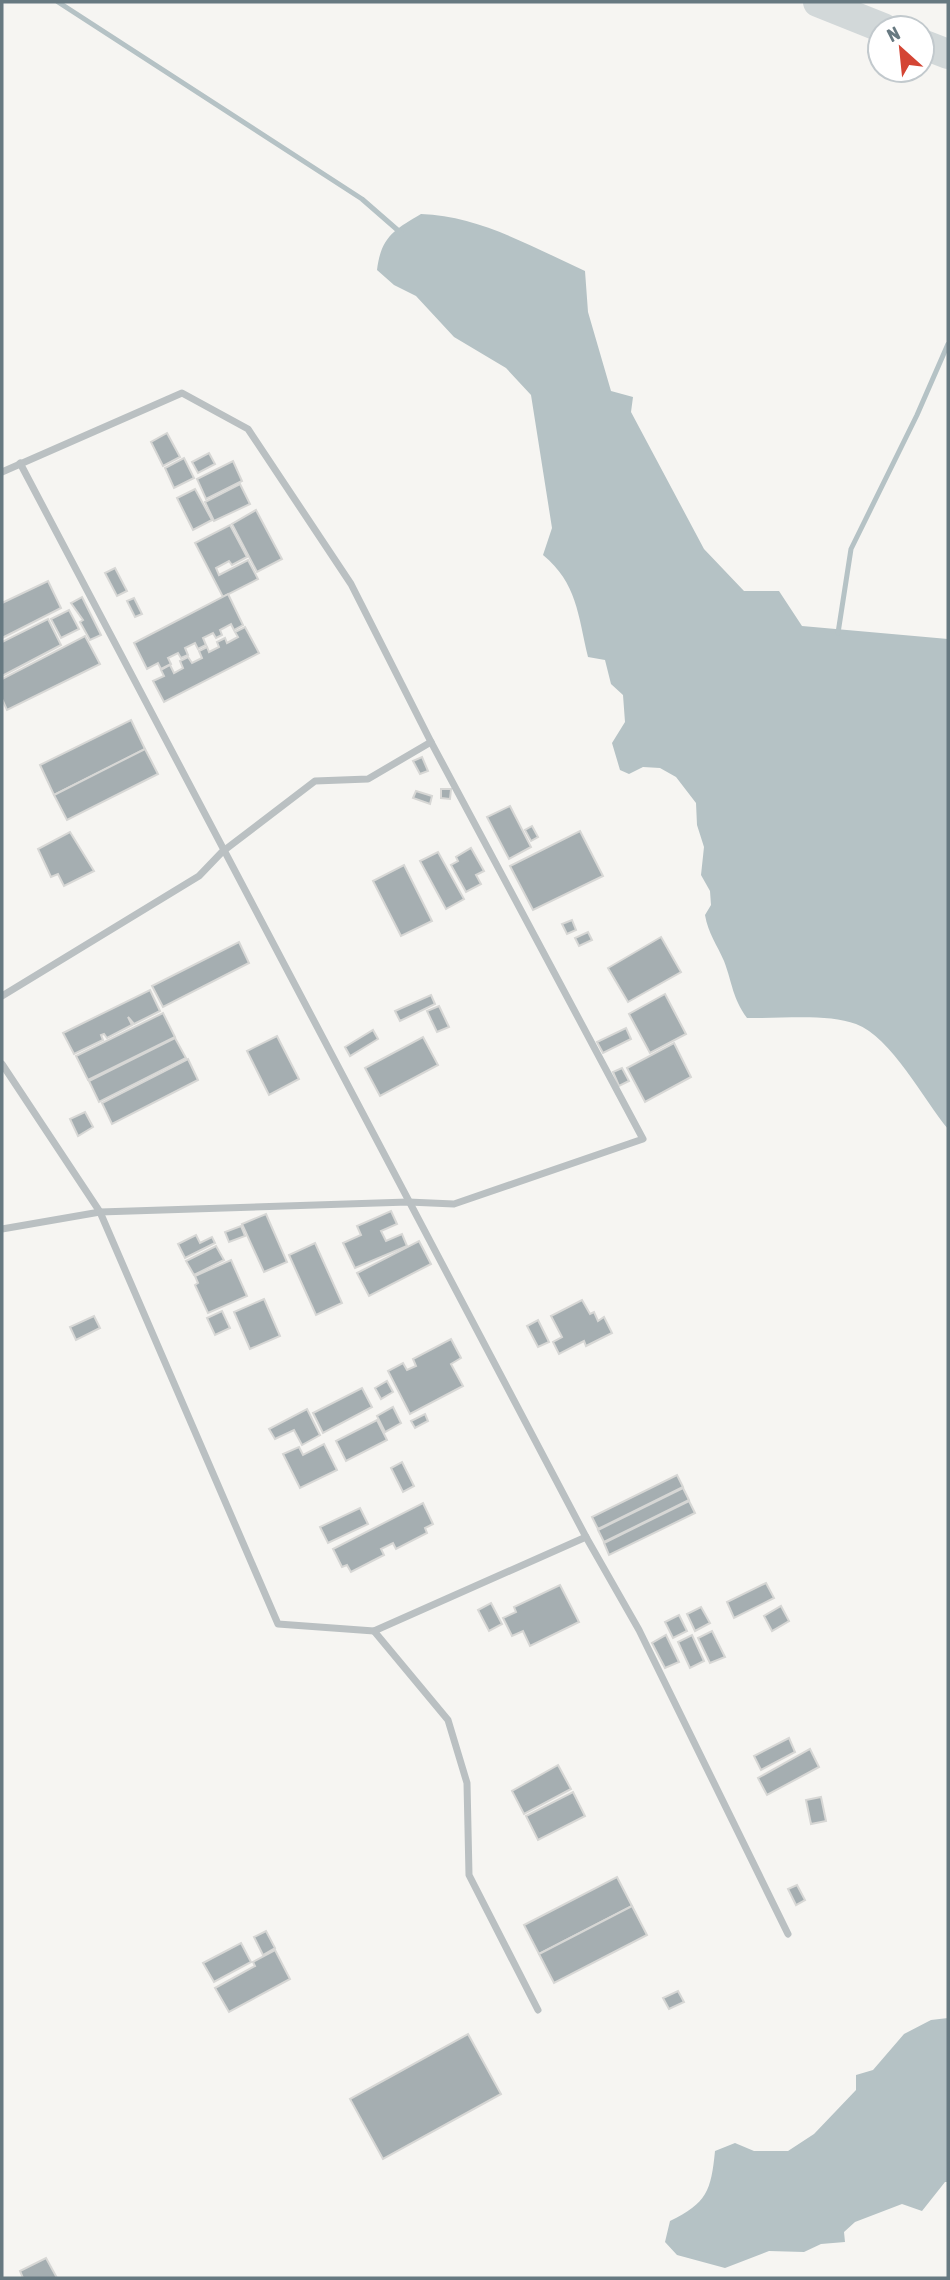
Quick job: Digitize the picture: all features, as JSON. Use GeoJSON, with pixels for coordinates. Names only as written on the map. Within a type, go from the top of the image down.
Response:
{"type":"FeatureCollection","features":[{"type":"Feature","properties":{"kind":"highway"},"geometry":{"type":"LineString","coordinates":[[818,2],[866,21]]}},
{"type":"Feature","properties":{"kind":"street"},"geometry":{"type":"LineString","coordinates":[[2,472],[182,393],[248,429],[351,584],[431,742],[643,1139],[454,1204],[408,1202],[100,1212],[2,1229]]}},
{"type":"Feature","properties":{"kind":"street"},"geometry":{"type":"LineString","coordinates":[[20,463],[222,852],[586,1537],[639,1630],[788,1934]]}},
{"type":"Feature","properties":{"kind":"street"},"geometry":{"type":"LineString","coordinates":[[2,996],[199,876],[222,852],[315,781],[368,779],[431,742]]}},
{"type":"Feature","properties":{"kind":"street"},"geometry":{"type":"LineString","coordinates":[[2,1064],[100,1212],[278,1624],[374,1630],[586,1537]]}},
{"type":"Feature","properties":{"kind":"street"},"geometry":{"type":"LineString","coordinates":[[374,1630],[448,1720],[467,1783],[469,1875],[538,2010]]}},
{"type":"Feature","properties":{"kind":"shaded area"},"geometry":{"type":"Polygon","coordinates":[[[421,214],[464,220],[485,227],[585,271],[588,312],[611,391],[633,397],[631,412],[704,549],[744,591],[779,591],[802,626],[948,639],[948,1129],[894,1055],[869,1031],[856,1024],[831,1019],[747,1018],[742,1011],[706,921],[705,915],[711,905],[710,891],[701,875],[704,847],[697,825],[696,803],[676,777],[660,768],[643,767],[629,774],[620,770],[612,743],[625,722],[623,695],[611,684],[605,660],[588,657],[570,589],[543,555],[552,528],[531,395],[506,368],[454,337],[416,296],[394,285],[377,270],[382,250],[390,236],[421,214]]]}},
{"type":"Feature","properties":{"kind":"shaded area"},"geometry":{"type":"Polygon","coordinates":[[[948,2018],[948,2182],[945,2182],[922,2211],[902,2204],[855,2222],[844,2232],[845,2242],[821,2244],[804,2252],[769,2251],[725,2268],[677,2255],[665,2242],[670,2221],[692,2208],[705,2194],[715,2151],[735,2143],[754,2151],[788,2151],[814,2134],[856,2090],[856,2075],[873,2070],[904,2034],[931,2020],[948,2018]]]}},
{"type":"Feature","properties":{"kind":"building"},"geometry":{"type":"Polygon","coordinates":[[[167,433],[180,457],[163,466],[151,442],[167,433]]]}},
{"type":"Feature","properties":{"kind":"building"},"geometry":{"type":"Polygon","coordinates":[[[209,453],[215,464],[198,473],[192,462],[209,453]]]}},
{"type":"Feature","properties":{"kind":"building"},"geometry":{"type":"Polygon","coordinates":[[[184,458],[194,478],[174,488],[165,468],[184,458]]]}},
{"type":"Feature","properties":{"kind":"building"},"geometry":{"type":"Polygon","coordinates":[[[233,461],[242,481],[206,499],[197,479],[233,461]]]}},
{"type":"Feature","properties":{"kind":"building"},"geometry":{"type":"Polygon","coordinates":[[[240,484],[250,504],[214,521],[205,502],[240,484]]]}},
{"type":"Feature","properties":{"kind":"building"},"geometry":{"type":"Polygon","coordinates":[[[195,489],[212,520],[193,530],[177,498],[195,489]]]}},
{"type":"Feature","properties":{"kind":"building"},"geometry":{"type":"Polygon","coordinates":[[[256,510],[282,559],[257,572],[232,524],[256,510]]]}},
{"type":"Feature","properties":{"kind":"building"},"geometry":{"type":"Polygon","coordinates":[[[230,525],[247,557],[232,565],[229,561],[216,568],[219,575],[248,560],[258,579],[223,597],[195,543],[230,525]]]}},
{"type":"Feature","properties":{"kind":"building"},"geometry":{"type":"Polygon","coordinates":[[[115,568],[127,591],[117,596],[105,573],[115,568]]]}},
{"type":"Feature","properties":{"kind":"building"},"geometry":{"type":"Polygon","coordinates":[[[48,581],[61,608],[2,638],[2,603],[48,581]]]}},
{"type":"Feature","properties":{"kind":"building"},"geometry":{"type":"Polygon","coordinates":[[[228,594],[243,625],[234,630],[231,624],[220,630],[222,635],[216,638],[213,633],[203,638],[206,645],[198,649],[195,643],[185,648],[188,655],[181,658],[178,653],[168,658],[171,664],[161,669],[158,663],[147,669],[134,643],[228,594]]]}},
{"type":"Feature","properties":{"kind":"building"},"geometry":{"type":"Polygon","coordinates":[[[82,597],[101,635],[90,640],[80,622],[83,620],[71,603],[82,597]]]}},
{"type":"Feature","properties":{"kind":"building"},"geometry":{"type":"Polygon","coordinates":[[[134,598],[142,614],[135,617],[127,601],[134,598]]]}},
{"type":"Feature","properties":{"kind":"building"},"geometry":{"type":"Polygon","coordinates":[[[69,610],[79,629],[61,638],[51,619],[69,610]]]}},
{"type":"Feature","properties":{"kind":"building"},"geometry":{"type":"Polygon","coordinates":[[[48,619],[61,645],[2,676],[2,642],[48,619]]]}},
{"type":"Feature","properties":{"kind":"building"},"geometry":{"type":"Polygon","coordinates":[[[245,627],[259,653],[164,702],[153,681],[164,676],[161,670],[170,665],[174,673],[183,668],[180,661],[188,657],[192,663],[202,658],[199,651],[207,647],[209,652],[219,647],[217,642],[225,638],[227,643],[238,637],[235,632],[245,627]]]}},
{"type":"Feature","properties":{"kind":"building"},"geometry":{"type":"Polygon","coordinates":[[[85,636],[100,664],[7,710],[2,699],[2,679],[85,636]]]}},
{"type":"Feature","properties":{"kind":"building"},"geometry":{"type":"Polygon","coordinates":[[[131,720],[145,749],[54,795],[40,765],[131,720]]]}},
{"type":"Feature","properties":{"kind":"building"},"geometry":{"type":"Polygon","coordinates":[[[145,749],[158,774],[67,820],[54,795],[145,749]]]}},
{"type":"Feature","properties":{"kind":"building"},"geometry":{"type":"Polygon","coordinates":[[[422,757],[428,771],[420,774],[413,761],[422,757]]]}},
{"type":"Feature","properties":{"kind":"building"},"geometry":{"type":"Polygon","coordinates":[[[441,789],[451,789],[450,799],[441,798],[441,789]]]}},
{"type":"Feature","properties":{"kind":"building"},"geometry":{"type":"Polygon","coordinates":[[[416,791],[432,796],[430,804],[413,798],[416,791]]]}},
{"type":"Feature","properties":{"kind":"building"},"geometry":{"type":"Polygon","coordinates":[[[510,806],[531,847],[509,859],[487,817],[510,806]]]}},
{"type":"Feature","properties":{"kind":"building"},"geometry":{"type":"Polygon","coordinates":[[[532,826],[538,837],[531,841],[525,830],[532,826]]]}},
{"type":"Feature","properties":{"kind":"building"},"geometry":{"type":"Polygon","coordinates":[[[580,831],[603,876],[533,910],[510,866],[580,831]]]}},
{"type":"Feature","properties":{"kind":"building"},"geometry":{"type":"Polygon","coordinates":[[[70,832],[94,871],[64,886],[58,874],[51,877],[38,849],[70,832]]]}},
{"type":"Feature","properties":{"kind":"building"},"geometry":{"type":"Polygon","coordinates":[[[471,848],[484,871],[476,875],[481,884],[466,892],[451,865],[458,861],[456,857],[471,848]]]}},
{"type":"Feature","properties":{"kind":"building"},"geometry":{"type":"Polygon","coordinates":[[[438,852],[464,899],[446,909],[420,861],[438,852]]]}},
{"type":"Feature","properties":{"kind":"building"},"geometry":{"type":"Polygon","coordinates":[[[404,865],[432,921],[401,936],[373,881],[404,865]]]}},
{"type":"Feature","properties":{"kind":"building"},"geometry":{"type":"Polygon","coordinates":[[[572,920],[576,930],[567,934],[562,924],[572,920]]]}},
{"type":"Feature","properties":{"kind":"building"},"geometry":{"type":"Polygon","coordinates":[[[588,932],[592,940],[579,946],[575,938],[588,932]]]}},
{"type":"Feature","properties":{"kind":"building"},"geometry":{"type":"Polygon","coordinates":[[[661,937],[681,972],[628,1002],[608,968],[661,937]]]}},
{"type":"Feature","properties":{"kind":"building"},"geometry":{"type":"Polygon","coordinates":[[[239,942],[249,963],[163,1007],[152,986],[239,942]]]}},
{"type":"Feature","properties":{"kind":"building"},"geometry":{"type":"Polygon","coordinates":[[[150,990],[160,1011],[134,1024],[128,1017],[132,1025],[107,1038],[104,1034],[101,1035],[103,1040],[74,1054],[63,1033],[150,990]]]}},
{"type":"Feature","properties":{"kind":"building"},"geometry":{"type":"Polygon","coordinates":[[[665,994],[686,1034],[650,1053],[629,1014],[665,994]]]}},
{"type":"Feature","properties":{"kind":"building"},"geometry":{"type":"Polygon","coordinates":[[[431,995],[435,1004],[400,1021],[395,1011],[431,995]]]}},
{"type":"Feature","properties":{"kind":"building"},"geometry":{"type":"Polygon","coordinates":[[[439,1006],[449,1027],[437,1032],[427,1011],[439,1006]]]}},
{"type":"Feature","properties":{"kind":"building"},"geometry":{"type":"Polygon","coordinates":[[[163,1013],[175,1037],[88,1080],[76,1056],[163,1013]]]}},
{"type":"Feature","properties":{"kind":"building"},"geometry":{"type":"Polygon","coordinates":[[[626,1028],[631,1039],[603,1053],[597,1042],[626,1028]]]}},
{"type":"Feature","properties":{"kind":"building"},"geometry":{"type":"Polygon","coordinates":[[[373,1030],[378,1039],[350,1056],[345,1047],[373,1030]]]}},
{"type":"Feature","properties":{"kind":"building"},"geometry":{"type":"Polygon","coordinates":[[[277,1036],[299,1079],[269,1095],[247,1051],[277,1036]]]}},
{"type":"Feature","properties":{"kind":"building"},"geometry":{"type":"Polygon","coordinates":[[[423,1037],[438,1065],[380,1096],[365,1068],[423,1037]]]}},
{"type":"Feature","properties":{"kind":"building"},"geometry":{"type":"Polygon","coordinates":[[[175,1038],[186,1058],[99,1102],[89,1081],[175,1038]]]}},
{"type":"Feature","properties":{"kind":"building"},"geometry":{"type":"Polygon","coordinates":[[[674,1043],[691,1077],[645,1102],[627,1068],[674,1043]]]}},
{"type":"Feature","properties":{"kind":"building"},"geometry":{"type":"Polygon","coordinates":[[[188,1059],[198,1080],[112,1124],[102,1103],[188,1059]]]}},
{"type":"Feature","properties":{"kind":"building"},"geometry":{"type":"Polygon","coordinates":[[[622,1068],[629,1081],[619,1086],[613,1072],[622,1068]]]}},
{"type":"Feature","properties":{"kind":"building"},"geometry":{"type":"Polygon","coordinates":[[[85,1112],[93,1127],[78,1136],[70,1119],[85,1112]]]}},
{"type":"Feature","properties":{"kind":"building"},"geometry":{"type":"Polygon","coordinates":[[[391,1211],[397,1224],[381,1231],[386,1241],[402,1234],[407,1246],[355,1268],[343,1243],[361,1235],[357,1226],[391,1211]]]}},
{"type":"Feature","properties":{"kind":"building"},"geometry":{"type":"Polygon","coordinates":[[[266,1214],[287,1262],[264,1272],[242,1224],[266,1214]]]}},
{"type":"Feature","properties":{"kind":"building"},"geometry":{"type":"Polygon","coordinates":[[[241,1226],[245,1236],[229,1242],[225,1232],[241,1226]]]}},
{"type":"Feature","properties":{"kind":"building"},"geometry":{"type":"Polygon","coordinates":[[[196,1235],[200,1243],[212,1237],[215,1243],[185,1258],[178,1244],[196,1235]]]}},
{"type":"Feature","properties":{"kind":"building"},"geometry":{"type":"Polygon","coordinates":[[[419,1241],[431,1264],[369,1296],[357,1273],[419,1241]]]}},
{"type":"Feature","properties":{"kind":"building"},"geometry":{"type":"Polygon","coordinates":[[[315,1243],[342,1303],[316,1315],[289,1255],[315,1243]]]}},
{"type":"Feature","properties":{"kind":"building"},"geometry":{"type":"Polygon","coordinates":[[[216,1246],[224,1260],[194,1275],[186,1261],[216,1246]]]}},
{"type":"Feature","properties":{"kind":"building"},"geometry":{"type":"Polygon","coordinates":[[[231,1260],[247,1296],[208,1313],[195,1285],[198,1283],[195,1276],[231,1260]]]}},
{"type":"Feature","properties":{"kind":"building"},"geometry":{"type":"Polygon","coordinates":[[[264,1299],[280,1336],[250,1349],[234,1312],[264,1299]]]}},
{"type":"Feature","properties":{"kind":"building"},"geometry":{"type":"Polygon","coordinates":[[[582,1300],[590,1314],[594,1312],[598,1321],[604,1317],[612,1333],[586,1346],[584,1341],[559,1354],[553,1342],[562,1337],[551,1316],[582,1300]]]}},
{"type":"Feature","properties":{"kind":"building"},"geometry":{"type":"Polygon","coordinates":[[[222,1311],[230,1328],[215,1335],[207,1318],[222,1311]]]}},
{"type":"Feature","properties":{"kind":"building"},"geometry":{"type":"Polygon","coordinates":[[[94,1316],[100,1328],[76,1340],[70,1327],[94,1316]]]}},
{"type":"Feature","properties":{"kind":"building"},"geometry":{"type":"Polygon","coordinates":[[[538,1320],[549,1342],[538,1347],[527,1326],[538,1320]]]}},
{"type":"Feature","properties":{"kind":"building"},"geometry":{"type":"Polygon","coordinates":[[[451,1339],[461,1358],[451,1364],[463,1386],[410,1414],[388,1371],[403,1363],[407,1370],[416,1366],[413,1359],[451,1339]]]}},
{"type":"Feature","properties":{"kind":"building"},"geometry":{"type":"Polygon","coordinates":[[[387,1381],[393,1392],[381,1399],[375,1388],[387,1381]]]}},
{"type":"Feature","properties":{"kind":"building"},"geometry":{"type":"Polygon","coordinates":[[[362,1388],[372,1407],[323,1433],[313,1413],[362,1388]]]}},
{"type":"Feature","properties":{"kind":"building"},"geometry":{"type":"Polygon","coordinates":[[[393,1407],[401,1423],[385,1432],[377,1416],[393,1407]]]}},
{"type":"Feature","properties":{"kind":"building"},"geometry":{"type":"Polygon","coordinates":[[[307,1409],[320,1435],[302,1445],[294,1430],[275,1439],[269,1429],[307,1409]]]}},
{"type":"Feature","properties":{"kind":"building"},"geometry":{"type":"Polygon","coordinates":[[[425,1414],[428,1421],[415,1428],[411,1421],[425,1414]]]}},
{"type":"Feature","properties":{"kind":"building"},"geometry":{"type":"Polygon","coordinates":[[[377,1420],[387,1440],[346,1461],[336,1441],[377,1420]]]}},
{"type":"Feature","properties":{"kind":"building"},"geometry":{"type":"Polygon","coordinates":[[[324,1444],[337,1470],[300,1488],[283,1454],[299,1447],[303,1455],[324,1444]]]}},
{"type":"Feature","properties":{"kind":"building"},"geometry":{"type":"Polygon","coordinates":[[[402,1462],[414,1486],[403,1492],[391,1468],[402,1462]]]}},
{"type":"Feature","properties":{"kind":"building"},"geometry":{"type":"Polygon","coordinates":[[[677,1475],[683,1487],[598,1529],[592,1517],[677,1475]]]}},
{"type":"Feature","properties":{"kind":"building"},"geometry":{"type":"Polygon","coordinates":[[[683,1488],[689,1500],[604,1542],[598,1530],[683,1488]]]}},
{"type":"Feature","properties":{"kind":"building"},"geometry":{"type":"Polygon","coordinates":[[[689,1501],[695,1513],[609,1555],[604,1543],[689,1501]]]}},
{"type":"Feature","properties":{"kind":"building"},"geometry":{"type":"Polygon","coordinates":[[[423,1503],[433,1524],[425,1528],[427,1533],[396,1549],[393,1543],[381,1549],[384,1555],[351,1572],[347,1565],[342,1567],[333,1549],[423,1503]]]}},
{"type":"Feature","properties":{"kind":"building"},"geometry":{"type":"Polygon","coordinates":[[[360,1508],[368,1524],[328,1543],[320,1527],[360,1508]]]}},
{"type":"Feature","properties":{"kind":"building"},"geometry":{"type":"Polygon","coordinates":[[[766,1583],[774,1598],[734,1618],[727,1602],[766,1583]]]}},
{"type":"Feature","properties":{"kind":"building"},"geometry":{"type":"Polygon","coordinates":[[[560,1585],[579,1622],[530,1646],[523,1631],[512,1636],[503,1618],[516,1612],[514,1607],[560,1585]]]}},
{"type":"Feature","properties":{"kind":"building"},"geometry":{"type":"Polygon","coordinates":[[[491,1603],[502,1624],[489,1631],[478,1610],[491,1603]]]}},
{"type":"Feature","properties":{"kind":"building"},"geometry":{"type":"Polygon","coordinates":[[[781,1606],[789,1621],[772,1631],[764,1616],[781,1606]]]}},
{"type":"Feature","properties":{"kind":"building"},"geometry":{"type":"Polygon","coordinates":[[[701,1607],[710,1623],[695,1631],[687,1614],[701,1607]]]}},
{"type":"Feature","properties":{"kind":"building"},"geometry":{"type":"Polygon","coordinates":[[[679,1615],[687,1631],[673,1638],[665,1622],[679,1615]]]}},
{"type":"Feature","properties":{"kind":"building"},"geometry":{"type":"Polygon","coordinates":[[[712,1631],[725,1657],[710,1663],[698,1638],[712,1631]]]}},
{"type":"Feature","properties":{"kind":"building"},"geometry":{"type":"Polygon","coordinates":[[[666,1635],[679,1662],[665,1668],[652,1643],[666,1635]]]}},
{"type":"Feature","properties":{"kind":"building"},"geometry":{"type":"Polygon","coordinates":[[[692,1635],[704,1661],[690,1668],[678,1642],[692,1635]]]}},
{"type":"Feature","properties":{"kind":"building"},"geometry":{"type":"Polygon","coordinates":[[[789,1738],[795,1752],[761,1770],[754,1756],[789,1738]]]}},
{"type":"Feature","properties":{"kind":"building"},"geometry":{"type":"Polygon","coordinates":[[[810,1749],[819,1767],[767,1795],[758,1778],[810,1749]]]}},
{"type":"Feature","properties":{"kind":"building"},"geometry":{"type":"Polygon","coordinates":[[[558,1765],[571,1789],[524,1814],[512,1791],[558,1765]]]}},
{"type":"Feature","properties":{"kind":"building"},"geometry":{"type":"Polygon","coordinates":[[[573,1792],[585,1816],[538,1840],[526,1816],[573,1792]]]}},
{"type":"Feature","properties":{"kind":"building"},"geometry":{"type":"Polygon","coordinates":[[[821,1797],[826,1821],[811,1824],[806,1800],[821,1797]]]}},
{"type":"Feature","properties":{"kind":"building"},"geometry":{"type":"Polygon","coordinates":[[[617,1877],[632,1906],[539,1954],[524,1925],[617,1877]]]}},
{"type":"Feature","properties":{"kind":"building"},"geometry":{"type":"Polygon","coordinates":[[[797,1885],[805,1900],[796,1905],[788,1889],[797,1885]]]}},
{"type":"Feature","properties":{"kind":"building"},"geometry":{"type":"Polygon","coordinates":[[[632,1906],[647,1935],[554,1983],[539,1954],[632,1906]]]}},
{"type":"Feature","properties":{"kind":"building"},"geometry":{"type":"Polygon","coordinates":[[[266,1931],[275,1948],[263,1955],[254,1937],[266,1931]]]}},
{"type":"Feature","properties":{"kind":"building"},"geometry":{"type":"Polygon","coordinates":[[[241,1943],[251,1962],[214,1982],[203,1963],[241,1943]]]}},
{"type":"Feature","properties":{"kind":"building"},"geometry":{"type":"Polygon","coordinates":[[[275,1950],[290,1979],[229,2012],[215,1988],[255,1966],[253,1962],[275,1950]]]}},
{"type":"Feature","properties":{"kind":"building"},"geometry":{"type":"Polygon","coordinates":[[[678,1991],[684,2002],[669,2009],[663,1998],[678,1991]]]}},
{"type":"Feature","properties":{"kind":"building"},"geometry":{"type":"Polygon","coordinates":[[[468,2034],[501,2094],[383,2159],[350,2099],[468,2034]]]}},
{"type":"Feature","properties":{"kind":"building"},"geometry":{"type":"Polygon","coordinates":[[[46,2258],[57,2278],[23,2278],[20,2271],[46,2258]]]}},
{"type":"Feature","properties":{"kind":"waterway"},"geometry":{"type":"LineString","coordinates":[[58,2],[362,199],[401,233]]}},
{"type":"Feature","properties":{"kind":"waterway"},"geometry":{"type":"LineString","coordinates":[[838,633],[851,549],[917,415],[948,344]]}}]}
